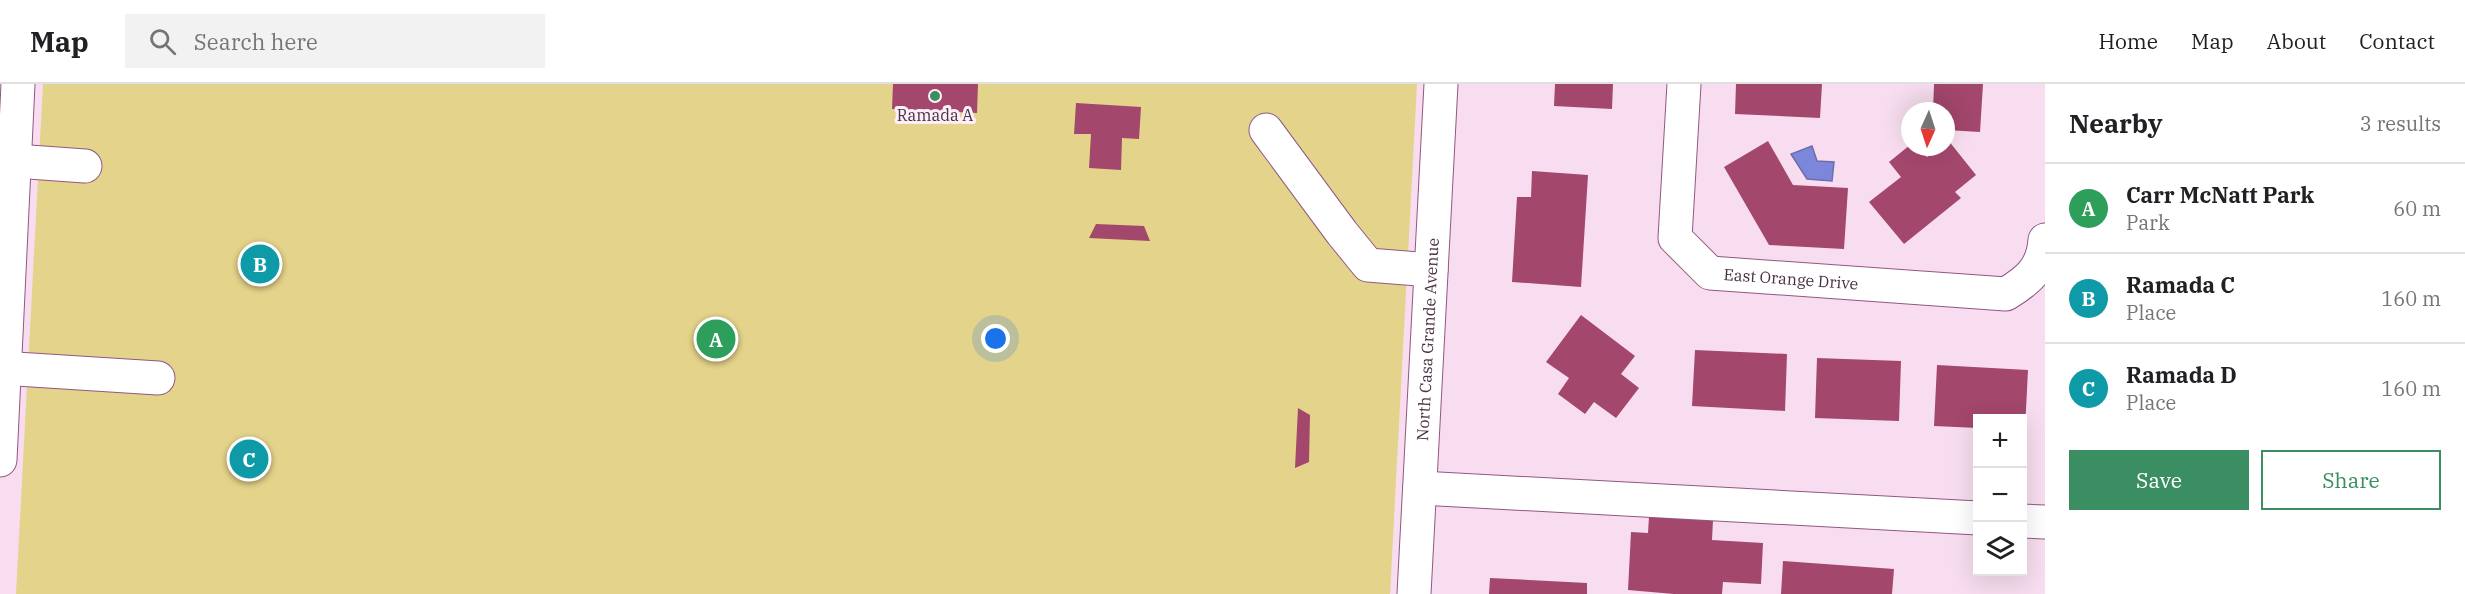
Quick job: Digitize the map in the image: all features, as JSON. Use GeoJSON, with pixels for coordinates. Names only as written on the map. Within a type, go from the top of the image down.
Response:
{"type":"FeatureCollection","features":[{"type":"Feature","properties":{"kind":"street"},"geometry":{"type":"LineString","coordinates":[[0,460],[18,84]]}},
{"type":"Feature","properties":{"kind":"street","name":"North Casa Grande Avenue"},"geometry":{"type":"LineString","coordinates":[[1414,594],[1441,84]]}},
{"type":"Feature","properties":{"kind":"street","name":"East Orange Drive"},"geometry":{"type":"LineString","coordinates":[[1684,84],[1675,238],[1710,273],[2006,294],[2027,282],[2044,256],[2045,240]]}},
{"type":"Feature","properties":{"kind":"street"},"geometry":{"type":"LineString","coordinates":[[1266,130],[1368,265],[1431,270]]}},
{"type":"Feature","properties":{"kind":"street"},"geometry":{"type":"LineString","coordinates":[[15,161],[86,166]]}},
{"type":"Feature","properties":{"kind":"street"},"geometry":{"type":"LineString","coordinates":[[3,368],[158,378]]}},
{"type":"Feature","properties":{"kind":"street"},"geometry":{"type":"LineString","coordinates":[[1420,488],[1973,518]]}},
{"type":"Feature","properties":{"kind":"street"},"geometry":{"type":"LineString","coordinates":[[2027,521],[2045,522]]}},
{"type":"Feature","properties":{"kind":"shaded area"},"geometry":{"type":"Polygon","coordinates":[[[43,84],[1417,84],[1390,594],[16,594],[43,84]]]}},
{"type":"Feature","properties":{"kind":"water"},"geometry":{"type":"Polygon","coordinates":[[[1812,146],[1817,161],[1834,162],[1832,181],[1807,179],[1791,154],[1812,146]]]}},
{"type":"Feature","properties":{"kind":"building","name":"Ramada A"},"geometry":{"type":"Polygon","coordinates":[[[893,84],[978,84],[977,113],[892,109],[893,84]]]}},
{"type":"Feature","properties":{"kind":"building"},"geometry":{"type":"Polygon","coordinates":[[[1555,84],[1613,84],[1612,109],[1554,106],[1555,84]]]}},
{"type":"Feature","properties":{"kind":"building"},"geometry":{"type":"Polygon","coordinates":[[[1736,84],[1822,84],[1820,118],[1735,114],[1736,84]]]}},
{"type":"Feature","properties":{"kind":"building"},"geometry":{"type":"Polygon","coordinates":[[[1934,84],[1983,84],[1980,132],[1955,131],[1955,102],[1933,102],[1934,84]]]}},
{"type":"Feature","properties":{"kind":"building"},"geometry":{"type":"Polygon","coordinates":[[[1076,103],[1141,107],[1139,139],[1122,138],[1121,170],[1089,168],[1091,134],[1074,134],[1076,103]]]}},
{"type":"Feature","properties":{"kind":"building"},"geometry":{"type":"Polygon","coordinates":[[[1768,141],[1793,185],[1848,188],[1844,249],[1769,245],[1724,167],[1768,141]]]}},
{"type":"Feature","properties":{"kind":"building"},"geometry":{"type":"Polygon","coordinates":[[[1955,149],[1976,175],[1955,192],[1961,198],[1904,244],[1869,202],[1901,177],[1889,162],[1901,152],[1901,156],[1955,156],[1955,149]]]}},
{"type":"Feature","properties":{"kind":"building"},"geometry":{"type":"Polygon","coordinates":[[[1532,171],[1588,175],[1581,287],[1512,282],[1517,197],[1531,197],[1532,171]]]}},
{"type":"Feature","properties":{"kind":"building"},"geometry":{"type":"Polygon","coordinates":[[[1096,224],[1144,226],[1150,241],[1089,238],[1096,224]]]}},
{"type":"Feature","properties":{"kind":"building"},"geometry":{"type":"Polygon","coordinates":[[[247,251],[274,252],[272,278],[246,277],[247,251]]]}},
{"type":"Feature","properties":{"kind":"building"},"geometry":{"type":"Polygon","coordinates":[[[1581,315],[1635,356],[1621,374],[1639,388],[1616,418],[1594,402],[1585,414],[1558,394],[1569,378],[1546,362],[1581,315]]]}},
{"type":"Feature","properties":{"kind":"building"},"geometry":{"type":"Polygon","coordinates":[[[1695,350],[1787,354],[1785,411],[1692,406],[1695,350]]]}},
{"type":"Feature","properties":{"kind":"building"},"geometry":{"type":"Polygon","coordinates":[[[1817,358],[1901,361],[1899,421],[1815,418],[1817,358]]]}},
{"type":"Feature","properties":{"kind":"building"},"geometry":{"type":"Polygon","coordinates":[[[1937,365],[2028,370],[2026,414],[1973,414],[1973,428],[1934,426],[1937,365]]]}},
{"type":"Feature","properties":{"kind":"building"},"geometry":{"type":"Polygon","coordinates":[[[1298,408],[1310,415],[1309,462],[1295,468],[1298,408]]]}},
{"type":"Feature","properties":{"kind":"building"},"geometry":{"type":"Polygon","coordinates":[[[237,445],[263,446],[261,472],[235,471],[237,445]]]}},
{"type":"Feature","properties":{"kind":"building"},"geometry":{"type":"Polygon","coordinates":[[[1649,517],[1713,520],[1712,540],[1763,543],[1761,584],[1723,582],[1722,594],[1674,594],[1628,590],[1631,532],[1648,533],[1649,517]]]}},
{"type":"Feature","properties":{"kind":"building"},"geometry":{"type":"Polygon","coordinates":[[[1783,561],[1894,569],[1892,594],[1781,594],[1783,561]]]}},
{"type":"Feature","properties":{"kind":"building"},"geometry":{"type":"Polygon","coordinates":[[[1490,578],[1587,583],[1587,594],[1489,594],[1490,578]]]}},
{"type":"Feature","properties":{"kind":"place","name":"Ramada A"},"geometry":{"type":"Point","coordinates":[935,96]}},
{"type":"Feature","properties":{"kind":"place","name":"Ramada C"},"geometry":{"type":"Point","coordinates":[260,264]}},
{"type":"Feature","properties":{"kind":"place","name":"Carr McNatt Park"},"geometry":{"type":"Point","coordinates":[716,339]}},
{"type":"Feature","properties":{"kind":"place","name":"Ramada D"},"geometry":{"type":"Point","coordinates":[249,459]}}]}
